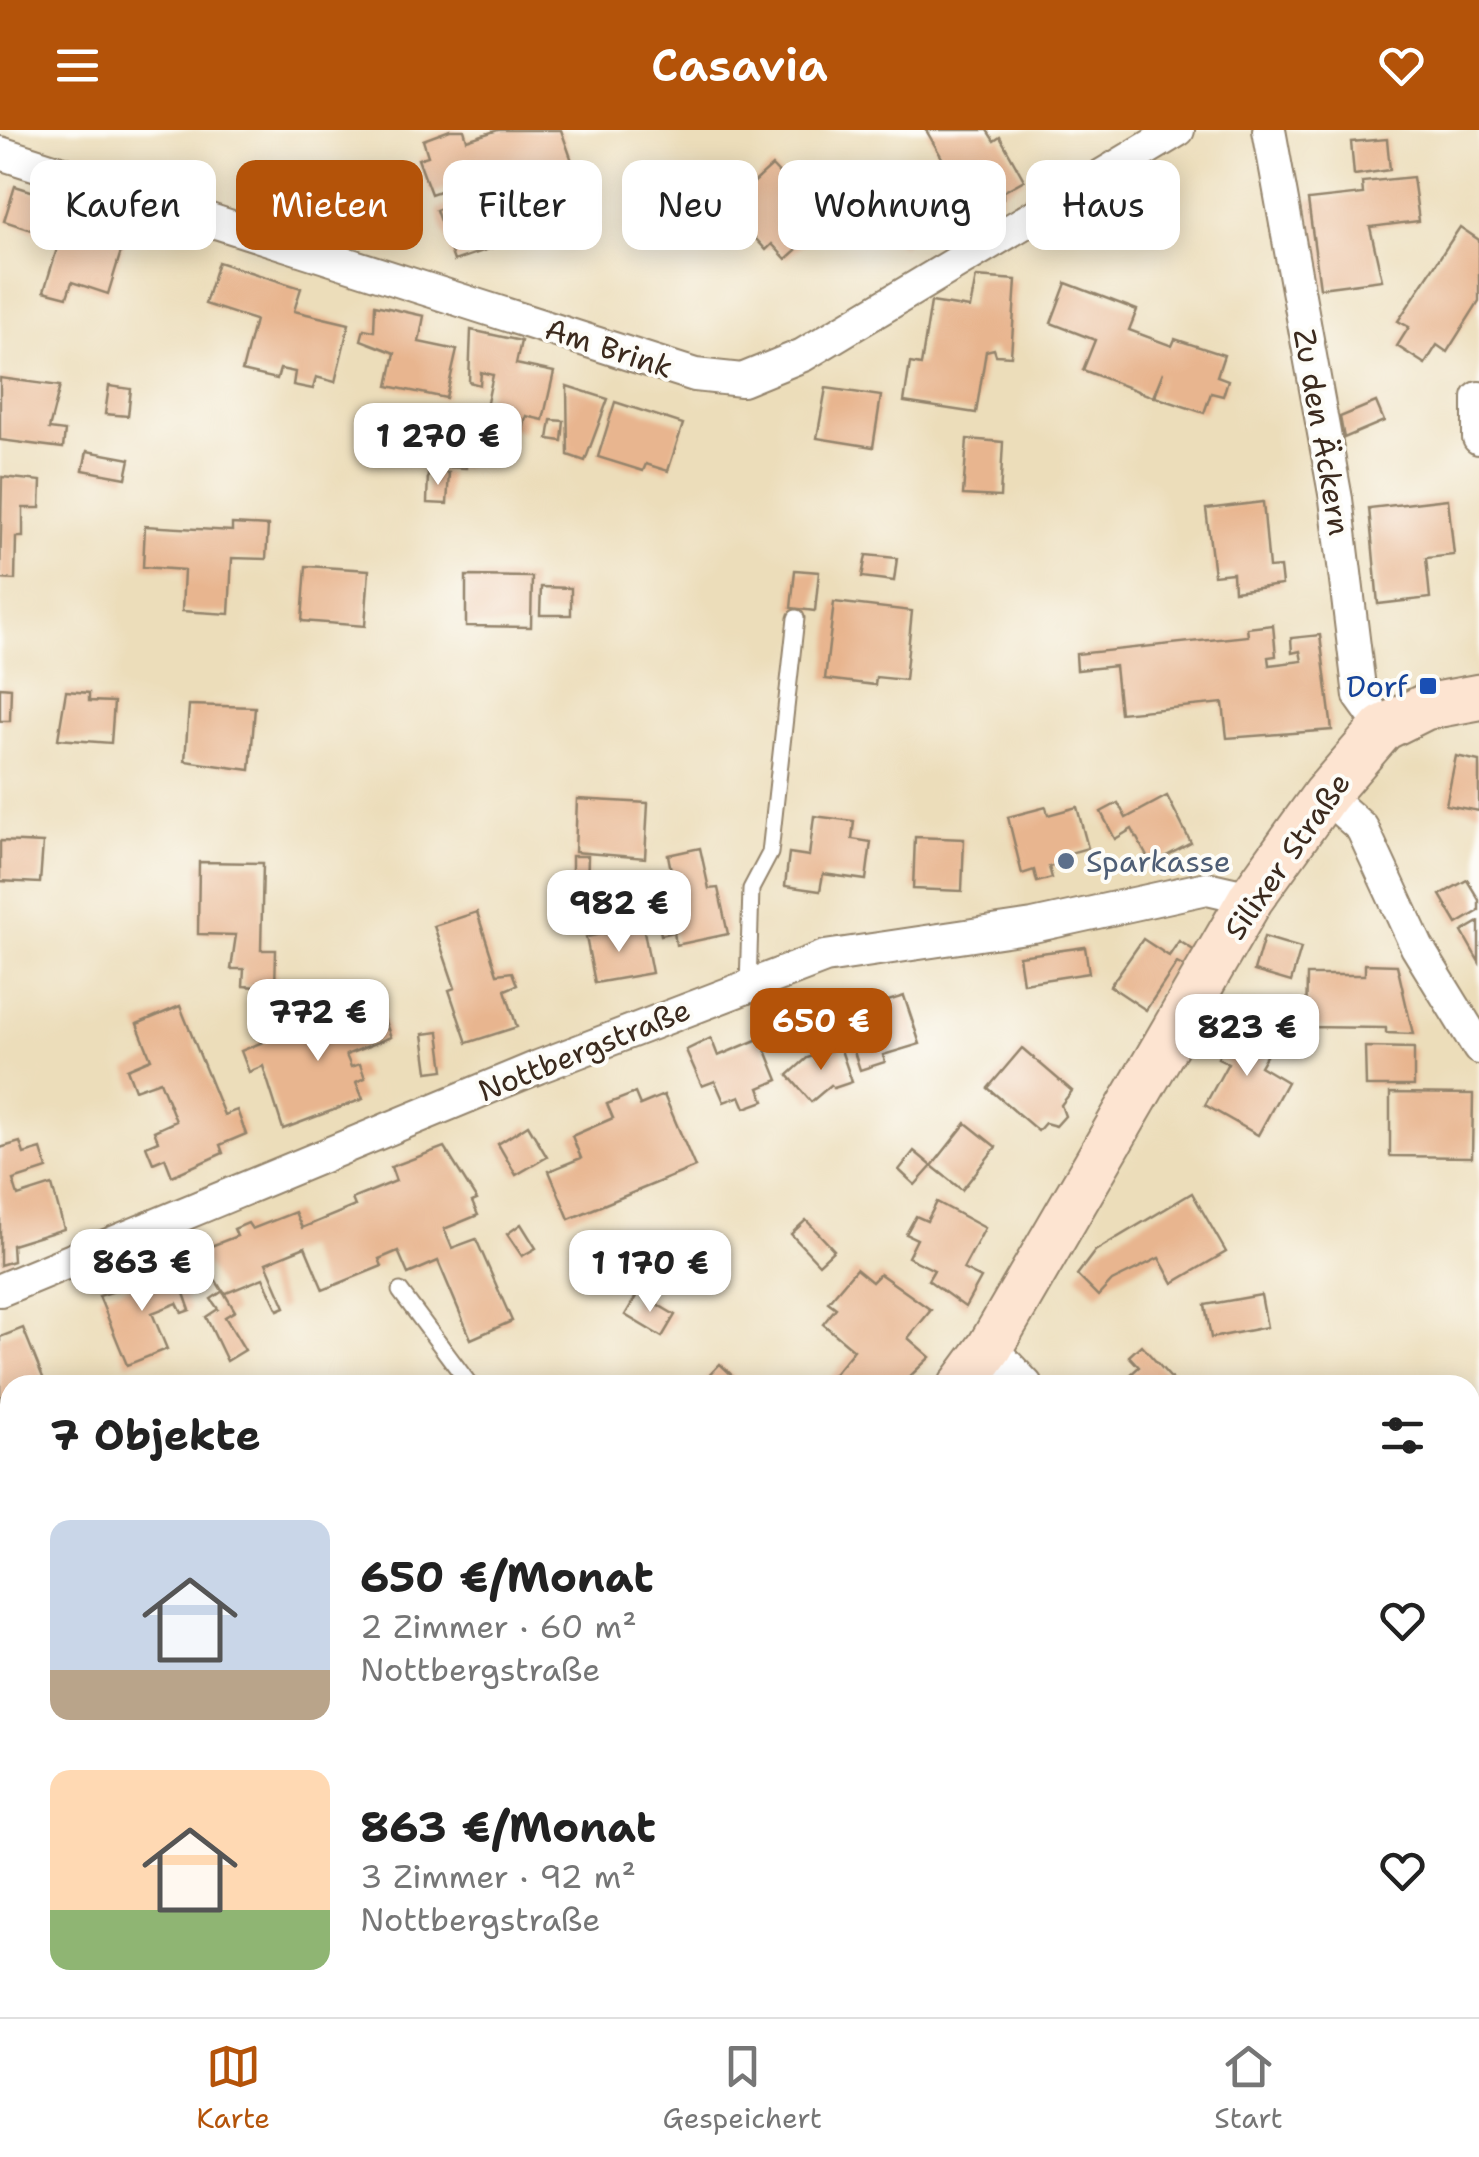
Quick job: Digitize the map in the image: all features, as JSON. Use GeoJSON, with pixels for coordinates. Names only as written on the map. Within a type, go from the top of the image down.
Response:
{"type":"FeatureCollection","features":[{"type":"Feature","properties":{"kind":"street","name":"Am Brink"},"geometry":{"type":"LineString","coordinates":[[0,153],[695,375],[742,380],[803,355],[1178,130]]}},
{"type":"Feature","properties":{"kind":"street","name":"Zu den Äckern"},"geometry":{"type":"LineString","coordinates":[[1268,130],[1336,499],[1360,696],[1384,728]]}},
{"type":"Feature","properties":{"kind":"street"},"geometry":{"type":"LineString","coordinates":[[1479,398],[1479,438]]}},
{"type":"Feature","properties":{"kind":"street","name":"Silixer Straße"},"geometry":{"type":"LineString","coordinates":[[969,1375],[990,1346],[1251,898],[1325,795],[1384,728],[1425,707],[1479,698]]}},
{"type":"Feature","properties":{"kind":"street"},"geometry":{"type":"LineString","coordinates":[[1325,795],[1362,828],[1417,946],[1479,1048]]}},
{"type":"Feature","properties":{"kind":"street","name":"Nottbergstraße"},"geometry":{"type":"LineString","coordinates":[[0,1290],[825,957],[1033,926],[1207,888],[1251,898]]}},
{"type":"Feature","properties":{"kind":"street"},"geometry":{"type":"LineString","coordinates":[[990,1346],[1017,1375]]}},
{"type":"Feature","properties":{"kind":"lane"},"geometry":{"type":"LineString","coordinates":[[748,986],[750,889],[770,853],[796,618]]}},
{"type":"Feature","properties":{"kind":"lane"},"geometry":{"type":"LineString","coordinates":[[400,1291],[463,1375]]}},
{"type":"Feature","properties":{"kind":"building"},"geometry":{"type":"Polygon","coordinates":[[[450,130],[464,130],[467,140],[498,130],[561,130],[572,160],[443,160],[443,190],[431,194],[423,160],[418,159],[428,156],[423,140],[450,130]]]}},
{"type":"Feature","properties":{"kind":"building"},"geometry":{"type":"Polygon","coordinates":[[[926,130],[987,130],[994,141],[1000,137],[1024,180],[1006,190],[1006,160],[943,160],[926,130]]]}},
{"type":"Feature","properties":{"kind":"building"},"geometry":{"type":"Polygon","coordinates":[[[1387,139],[1390,170],[1354,175],[1351,142],[1387,139]]]}},
{"type":"Feature","properties":{"kind":"building"},"geometry":{"type":"Polygon","coordinates":[[[772,166],[778,172],[778,250],[796,250],[786,259],[772,244],[766,250],[758,241],[758,179],[772,166]]]}},
{"type":"Feature","properties":{"kind":"building"},"geometry":{"type":"Polygon","coordinates":[[[1413,177],[1419,221],[1370,227],[1382,280],[1320,288],[1308,200],[1363,194],[1362,182],[1413,177]]]}},
{"type":"Feature","properties":{"kind":"building"},"geometry":{"type":"Polygon","coordinates":[[[15,186],[30,191],[30,229],[4,221],[15,186]]]}},
{"type":"Feature","properties":{"kind":"building"},"geometry":{"type":"Polygon","coordinates":[[[443,207],[443,230],[436,210],[443,207]]]}},
{"type":"Feature","properties":{"kind":"building"},"geometry":{"type":"Polygon","coordinates":[[[1460,227],[1479,240],[1479,301],[1447,352],[1437,345],[1425,364],[1397,346],[1409,327],[1398,321],[1460,227]]]}},
{"type":"Feature","properties":{"kind":"building"},"geometry":{"type":"Polygon","coordinates":[[[57,250],[121,250],[108,294],[72,282],[67,297],[44,291],[57,250]]]}},
{"type":"Feature","properties":{"kind":"building"},"geometry":{"type":"Polygon","coordinates":[[[450,250],[486,250],[454,261],[450,250]]]}},
{"type":"Feature","properties":{"kind":"building"},"geometry":{"type":"Polygon","coordinates":[[[218,262],[301,288],[294,311],[349,324],[335,382],[316,377],[313,389],[293,385],[295,372],[280,369],[277,379],[242,371],[255,320],[205,304],[218,262]]]}},
{"type":"Feature","properties":{"kind":"building"},"geometry":{"type":"Polygon","coordinates":[[[976,277],[1016,280],[1011,356],[996,355],[994,349],[986,351],[976,413],[904,402],[910,363],[921,365],[931,302],[970,308],[976,277]]]}},
{"type":"Feature","properties":{"kind":"building"},"geometry":{"type":"Polygon","coordinates":[[[1066,283],[1137,310],[1129,330],[1172,346],[1175,339],[1224,355],[1217,376],[1228,380],[1223,396],[1211,393],[1204,413],[1155,397],[1163,372],[1153,397],[1083,370],[1095,340],[1051,323],[1066,283]]]}},
{"type":"Feature","properties":{"kind":"building"},"geometry":{"type":"Polygon","coordinates":[[[375,305],[424,316],[419,342],[457,350],[446,398],[388,386],[395,353],[361,340],[364,329],[374,331],[375,305]]]}},
{"type":"Feature","properties":{"kind":"building"},"geometry":{"type":"Polygon","coordinates":[[[471,330],[521,341],[516,364],[554,372],[543,420],[526,416],[523,431],[501,427],[504,411],[486,407],[493,375],[481,372],[480,385],[469,382],[471,330]]]}},
{"type":"Feature","properties":{"kind":"building"},"geometry":{"type":"Polygon","coordinates":[[[0,378],[60,386],[49,429],[65,431],[63,448],[0,440],[0,378]]]}},
{"type":"Feature","properties":{"kind":"building"},"geometry":{"type":"Polygon","coordinates":[[[109,386],[131,389],[128,416],[105,414],[109,386]]]}},
{"type":"Feature","properties":{"kind":"building"},"geometry":{"type":"Polygon","coordinates":[[[567,386],[608,399],[585,461],[568,455],[567,386]]]}},
{"type":"Feature","properties":{"kind":"building"},"geometry":{"type":"Polygon","coordinates":[[[826,388],[881,396],[873,447],[817,438],[826,388]]]}},
{"type":"Feature","properties":{"kind":"building"},"geometry":{"type":"Polygon","coordinates":[[[615,402],[683,424],[668,471],[646,464],[643,471],[598,457],[615,402]]]}},
{"type":"Feature","properties":{"kind":"building"},"geometry":{"type":"Polygon","coordinates":[[[1376,402],[1384,421],[1344,438],[1340,417],[1376,402]]]}},
{"type":"Feature","properties":{"kind":"building"},"geometry":{"type":"Polygon","coordinates":[[[449,418],[468,419],[466,468],[447,467],[448,451],[424,450],[427,431],[448,431],[449,418]]]}},
{"type":"Feature","properties":{"kind":"building"},"geometry":{"type":"Polygon","coordinates":[[[551,420],[564,421],[562,441],[548,439],[551,420]]]}},
{"type":"Feature","properties":{"kind":"building"},"geometry":{"type":"Polygon","coordinates":[[[967,439],[1003,442],[1000,497],[963,495],[967,439]]]}},
{"type":"Feature","properties":{"kind":"building"},"geometry":{"type":"Polygon","coordinates":[[[87,451],[130,459],[126,478],[83,470],[87,451]]]}},
{"type":"Feature","properties":{"kind":"building"},"geometry":{"type":"Polygon","coordinates":[[[428,472],[449,473],[447,504],[427,503],[428,472]]]}},
{"type":"Feature","properties":{"kind":"building"},"geometry":{"type":"Polygon","coordinates":[[[2,477],[41,481],[40,508],[23,508],[23,537],[16,537],[15,580],[0,579],[2,477]]]}},
{"type":"Feature","properties":{"kind":"building"},"geometry":{"type":"Polygon","coordinates":[[[1448,499],[1454,555],[1426,558],[1430,598],[1378,604],[1369,508],[1448,499]]]}},
{"type":"Feature","properties":{"kind":"building"},"geometry":{"type":"Polygon","coordinates":[[[1263,502],[1269,568],[1280,567],[1282,585],[1234,591],[1233,573],[1214,575],[1206,509],[1263,502]]]}},
{"type":"Feature","properties":{"kind":"building"},"geometry":{"type":"Polygon","coordinates":[[[232,524],[268,526],[266,559],[232,558],[229,614],[182,611],[184,570],[143,567],[145,526],[232,531],[232,524]]]}},
{"type":"Feature","properties":{"kind":"building"},"geometry":{"type":"Polygon","coordinates":[[[866,555],[897,558],[894,581],[862,577],[866,555]]]}},
{"type":"Feature","properties":{"kind":"building"},"geometry":{"type":"Polygon","coordinates":[[[306,566],[369,570],[365,626],[302,621],[306,566]]]}},
{"type":"Feature","properties":{"kind":"building"},"geometry":{"type":"Polygon","coordinates":[[[795,570],[819,572],[815,611],[791,608],[795,570]]]}},
{"type":"Feature","properties":{"kind":"building"},"geometry":{"type":"Polygon","coordinates":[[[466,576],[532,577],[531,627],[466,626],[466,576]]]}},
{"type":"Feature","properties":{"kind":"building"},"geometry":{"type":"Polygon","coordinates":[[[541,587],[571,588],[571,615],[540,615],[541,587]]]}},
{"type":"Feature","properties":{"kind":"building"},"geometry":{"type":"Polygon","coordinates":[[[834,602],[912,611],[905,680],[876,677],[875,685],[825,679],[834,602]]]}},
{"type":"Feature","properties":{"kind":"building"},"geometry":{"type":"Polygon","coordinates":[[[1273,625],[1276,656],[1268,657],[1269,665],[1302,661],[1300,651],[1292,653],[1291,638],[1320,635],[1332,730],[1227,738],[1223,703],[1120,713],[1115,666],[1077,670],[1076,654],[1248,636],[1247,628],[1273,625]]]}},
{"type":"Feature","properties":{"kind":"building"},"geometry":{"type":"Polygon","coordinates":[[[0,687],[11,688],[10,721],[0,721],[0,687]]]}},
{"type":"Feature","properties":{"kind":"building"},"geometry":{"type":"Polygon","coordinates":[[[66,691],[89,693],[89,701],[114,702],[111,743],[58,739],[66,691]]]}},
{"type":"Feature","properties":{"kind":"building"},"geometry":{"type":"Polygon","coordinates":[[[189,705],[255,707],[250,770],[185,761],[189,705]]]}},
{"type":"Feature","properties":{"kind":"building"},"geometry":{"type":"Polygon","coordinates":[[[1456,756],[1479,761],[1479,811],[1446,805],[1456,756]]]}},
{"type":"Feature","properties":{"kind":"building"},"geometry":{"type":"Polygon","coordinates":[[[1167,796],[1191,843],[1151,864],[1132,829],[1115,839],[1101,812],[1118,803],[1126,818],[1167,796]]]}},
{"type":"Feature","properties":{"kind":"building"},"geometry":{"type":"Polygon","coordinates":[[[577,799],[648,803],[645,858],[575,852],[577,799]]]}},
{"type":"Feature","properties":{"kind":"building"},"geometry":{"type":"Polygon","coordinates":[[[1046,807],[1048,815],[1077,807],[1088,848],[1059,856],[1061,863],[1049,867],[1052,878],[1037,882],[1034,870],[1022,874],[1008,817],[1046,807]]]}},
{"type":"Feature","properties":{"kind":"building"},"geometry":{"type":"Polygon","coordinates":[[[814,816],[854,821],[852,839],[871,842],[866,880],[823,874],[820,891],[785,886],[789,853],[809,856],[814,816]]]}},
{"type":"Feature","properties":{"kind":"building"},"geometry":{"type":"Polygon","coordinates":[[[915,837],[964,839],[962,891],[913,889],[915,837]]]}},
{"type":"Feature","properties":{"kind":"building"},"geometry":{"type":"Polygon","coordinates":[[[0,841],[43,843],[40,883],[0,881],[0,841]]]}},
{"type":"Feature","properties":{"kind":"building"},"geometry":{"type":"Polygon","coordinates":[[[700,848],[709,889],[718,888],[728,934],[676,945],[674,932],[661,935],[657,913],[669,911],[666,898],[676,896],[668,855],[700,848]]]}},
{"type":"Feature","properties":{"kind":"building"},"geometry":{"type":"Polygon","coordinates":[[[572,856],[588,856],[587,887],[572,887],[572,856]]]}},
{"type":"Feature","properties":{"kind":"building"},"geometry":{"type":"Polygon","coordinates":[[[199,862],[263,863],[261,950],[276,950],[275,988],[243,986],[244,969],[231,969],[236,935],[198,934],[199,862]]]}},
{"type":"Feature","properties":{"kind":"building"},"geometry":{"type":"Polygon","coordinates":[[[1467,880],[1479,900],[1479,911],[1457,924],[1440,895],[1467,880]]]}},
{"type":"Feature","properties":{"kind":"building"},"geometry":{"type":"Polygon","coordinates":[[[477,912],[497,974],[512,972],[517,985],[505,990],[517,1027],[467,1043],[449,990],[455,988],[434,926],[477,912]]]}},
{"type":"Feature","properties":{"kind":"building"},"geometry":{"type":"Polygon","coordinates":[[[1479,922],[1479,962],[1462,932],[1479,922]]]}},
{"type":"Feature","properties":{"kind":"building"},"geometry":{"type":"Polygon","coordinates":[[[643,926],[652,973],[595,983],[586,937],[643,926]]]}},
{"type":"Feature","properties":{"kind":"building"},"geometry":{"type":"Polygon","coordinates":[[[1264,937],[1301,948],[1291,982],[1254,971],[1264,937]]]}},
{"type":"Feature","properties":{"kind":"building"},"geometry":{"type":"Polygon","coordinates":[[[1143,939],[1169,956],[1179,941],[1195,951],[1185,967],[1177,963],[1146,1010],[1110,986],[1143,939]]]}},
{"type":"Feature","properties":{"kind":"building"},"geometry":{"type":"Polygon","coordinates":[[[1085,947],[1089,973],[1023,983],[1019,956],[1085,947]]]}},
{"type":"Feature","properties":{"kind":"building"},"geometry":{"type":"Polygon","coordinates":[[[1365,964],[1397,965],[1413,1034],[1386,1033],[1386,1028],[1306,1027],[1307,975],[1365,975],[1365,964]]]}},
{"type":"Feature","properties":{"kind":"building"},"geometry":{"type":"Polygon","coordinates":[[[904,996],[920,1044],[883,1055],[885,1062],[860,1070],[842,1015],[904,996]]]}},
{"type":"Feature","properties":{"kind":"building"},"geometry":{"type":"Polygon","coordinates":[[[377,1001],[391,1037],[346,1055],[351,1067],[360,1064],[365,1078],[356,1082],[363,1099],[283,1129],[263,1066],[249,1072],[241,1051],[275,1037],[308,1034],[318,1030],[316,1024],[377,1001]]]}},
{"type":"Feature","properties":{"kind":"building"},"geometry":{"type":"Polygon","coordinates":[[[180,1006],[224,1115],[237,1110],[246,1134],[220,1145],[223,1153],[172,1176],[165,1158],[153,1163],[146,1146],[158,1141],[154,1131],[176,1121],[160,1081],[135,1090],[127,1069],[151,1059],[137,1024],[180,1006]]]}},
{"type":"Feature","properties":{"kind":"building"},"geometry":{"type":"Polygon","coordinates":[[[1240,1018],[1276,1039],[1260,1066],[1287,1082],[1258,1135],[1205,1105],[1228,1063],[1218,1058],[1240,1018]]]}},
{"type":"Feature","properties":{"kind":"building"},"geometry":{"type":"Polygon","coordinates":[[[439,1032],[444,1070],[428,1072],[423,1034],[439,1032]]]}},
{"type":"Feature","properties":{"kind":"building"},"geometry":{"type":"Polygon","coordinates":[[[711,1038],[718,1056],[761,1038],[778,1080],[759,1088],[764,1101],[745,1108],[740,1096],[724,1102],[715,1081],[702,1086],[686,1050],[711,1038]]]}},
{"type":"Feature","properties":{"kind":"building"},"geometry":{"type":"Polygon","coordinates":[[[840,1047],[852,1082],[834,1088],[831,1085],[811,1102],[788,1075],[807,1058],[840,1047]]]}},
{"type":"Feature","properties":{"kind":"building"},"geometry":{"type":"Polygon","coordinates":[[[1365,1047],[1414,1048],[1414,1086],[1366,1086],[1365,1047]]]}},
{"type":"Feature","properties":{"kind":"building"},"geometry":{"type":"Polygon","coordinates":[[[1022,1048],[1072,1091],[1061,1105],[1065,1116],[1056,1126],[1045,1123],[1038,1131],[988,1088],[1022,1048]]]}},
{"type":"Feature","properties":{"kind":"building"},"geometry":{"type":"Polygon","coordinates":[[[635,1093],[640,1105],[664,1095],[695,1167],[569,1219],[549,1171],[581,1158],[572,1136],[613,1118],[607,1104],[635,1093]]]}},
{"type":"Feature","properties":{"kind":"building"},"geometry":{"type":"Polygon","coordinates":[[[1390,1093],[1473,1094],[1472,1157],[1390,1156],[1390,1093]]]}},
{"type":"Feature","properties":{"kind":"building"},"geometry":{"type":"Polygon","coordinates":[[[966,1123],[996,1147],[962,1190],[932,1166],[966,1123]]]}},
{"type":"Feature","properties":{"kind":"building"},"geometry":{"type":"Polygon","coordinates":[[[528,1125],[547,1157],[516,1175],[498,1144],[528,1125]]]}},
{"type":"Feature","properties":{"kind":"building"},"geometry":{"type":"Polygon","coordinates":[[[20,1142],[24,1154],[41,1149],[47,1169],[13,1180],[18,1196],[52,1185],[64,1229],[12,1245],[13,1261],[0,1265],[0,1148],[20,1142]]]}},
{"type":"Feature","properties":{"kind":"building"},"geometry":{"type":"Polygon","coordinates":[[[444,1147],[477,1200],[472,1202],[478,1215],[444,1229],[452,1248],[476,1239],[512,1321],[471,1339],[438,1261],[408,1274],[398,1251],[379,1259],[382,1266],[323,1290],[305,1247],[266,1263],[285,1307],[278,1310],[263,1278],[224,1294],[198,1251],[237,1236],[234,1229],[248,1223],[252,1229],[295,1212],[302,1228],[355,1206],[352,1199],[396,1181],[391,1167],[444,1147]]]}},
{"type":"Feature","properties":{"kind":"building"},"geometry":{"type":"Polygon","coordinates":[[[914,1151],[932,1166],[915,1185],[899,1170],[914,1151]]]}},
{"type":"Feature","properties":{"kind":"building"},"geometry":{"type":"Polygon","coordinates":[[[1192,1193],[1226,1252],[1173,1283],[1159,1258],[1112,1281],[1098,1296],[1077,1275],[1095,1251],[1192,1193]]]}},
{"type":"Feature","properties":{"kind":"building"},"geometry":{"type":"Polygon","coordinates":[[[937,1202],[985,1228],[963,1269],[981,1278],[965,1307],[928,1280],[934,1270],[908,1257],[917,1239],[906,1234],[916,1216],[927,1221],[937,1202]]]}},
{"type":"Feature","properties":{"kind":"building"},"geometry":{"type":"Polygon","coordinates":[[[806,1220],[834,1250],[819,1264],[791,1234],[806,1220]]]}},
{"type":"Feature","properties":{"kind":"building"},"geometry":{"type":"Polygon","coordinates":[[[521,1224],[536,1248],[522,1256],[507,1234],[521,1224]]]}},
{"type":"Feature","properties":{"kind":"building"},"geometry":{"type":"Polygon","coordinates":[[[856,1269],[872,1282],[880,1274],[931,1310],[908,1338],[930,1357],[911,1375],[833,1375],[854,1350],[823,1324],[836,1308],[828,1302],[856,1269]]]}},
{"type":"Feature","properties":{"kind":"building"},"geometry":{"type":"Polygon","coordinates":[[[176,1271],[190,1310],[182,1313],[177,1303],[152,1313],[167,1349],[127,1365],[99,1296],[176,1271]]]}},
{"type":"Feature","properties":{"kind":"building"},"geometry":{"type":"Polygon","coordinates":[[[223,1291],[235,1311],[225,1317],[245,1350],[227,1361],[206,1317],[218,1309],[211,1299],[223,1291]]]}},
{"type":"Feature","properties":{"kind":"building"},"geometry":{"type":"Polygon","coordinates":[[[638,1293],[675,1315],[662,1337],[625,1315],[638,1293]]]}},
{"type":"Feature","properties":{"kind":"building"},"geometry":{"type":"Polygon","coordinates":[[[1261,1295],[1267,1327],[1211,1338],[1205,1305],[1261,1295]]]}},
{"type":"Feature","properties":{"kind":"building"},"geometry":{"type":"Polygon","coordinates":[[[23,1328],[42,1375],[0,1375],[0,1337],[23,1328]]]}},
{"type":"Feature","properties":{"kind":"building"},"geometry":{"type":"Polygon","coordinates":[[[1141,1345],[1168,1375],[1130,1375],[1139,1367],[1129,1356],[1141,1345]]]}},
{"type":"Feature","properties":{"kind":"building"},"geometry":{"type":"Polygon","coordinates":[[[720,1364],[732,1375],[710,1375],[720,1364]]]}},
{"type":"Feature","properties":{"kind":"place","name":"Dorf"},"geometry":{"type":"Point","coordinates":[1428,686]}},
{"type":"Feature","properties":{"kind":"place","name":"Sparkasse"},"geometry":{"type":"Point","coordinates":[1066,861]}}]}
